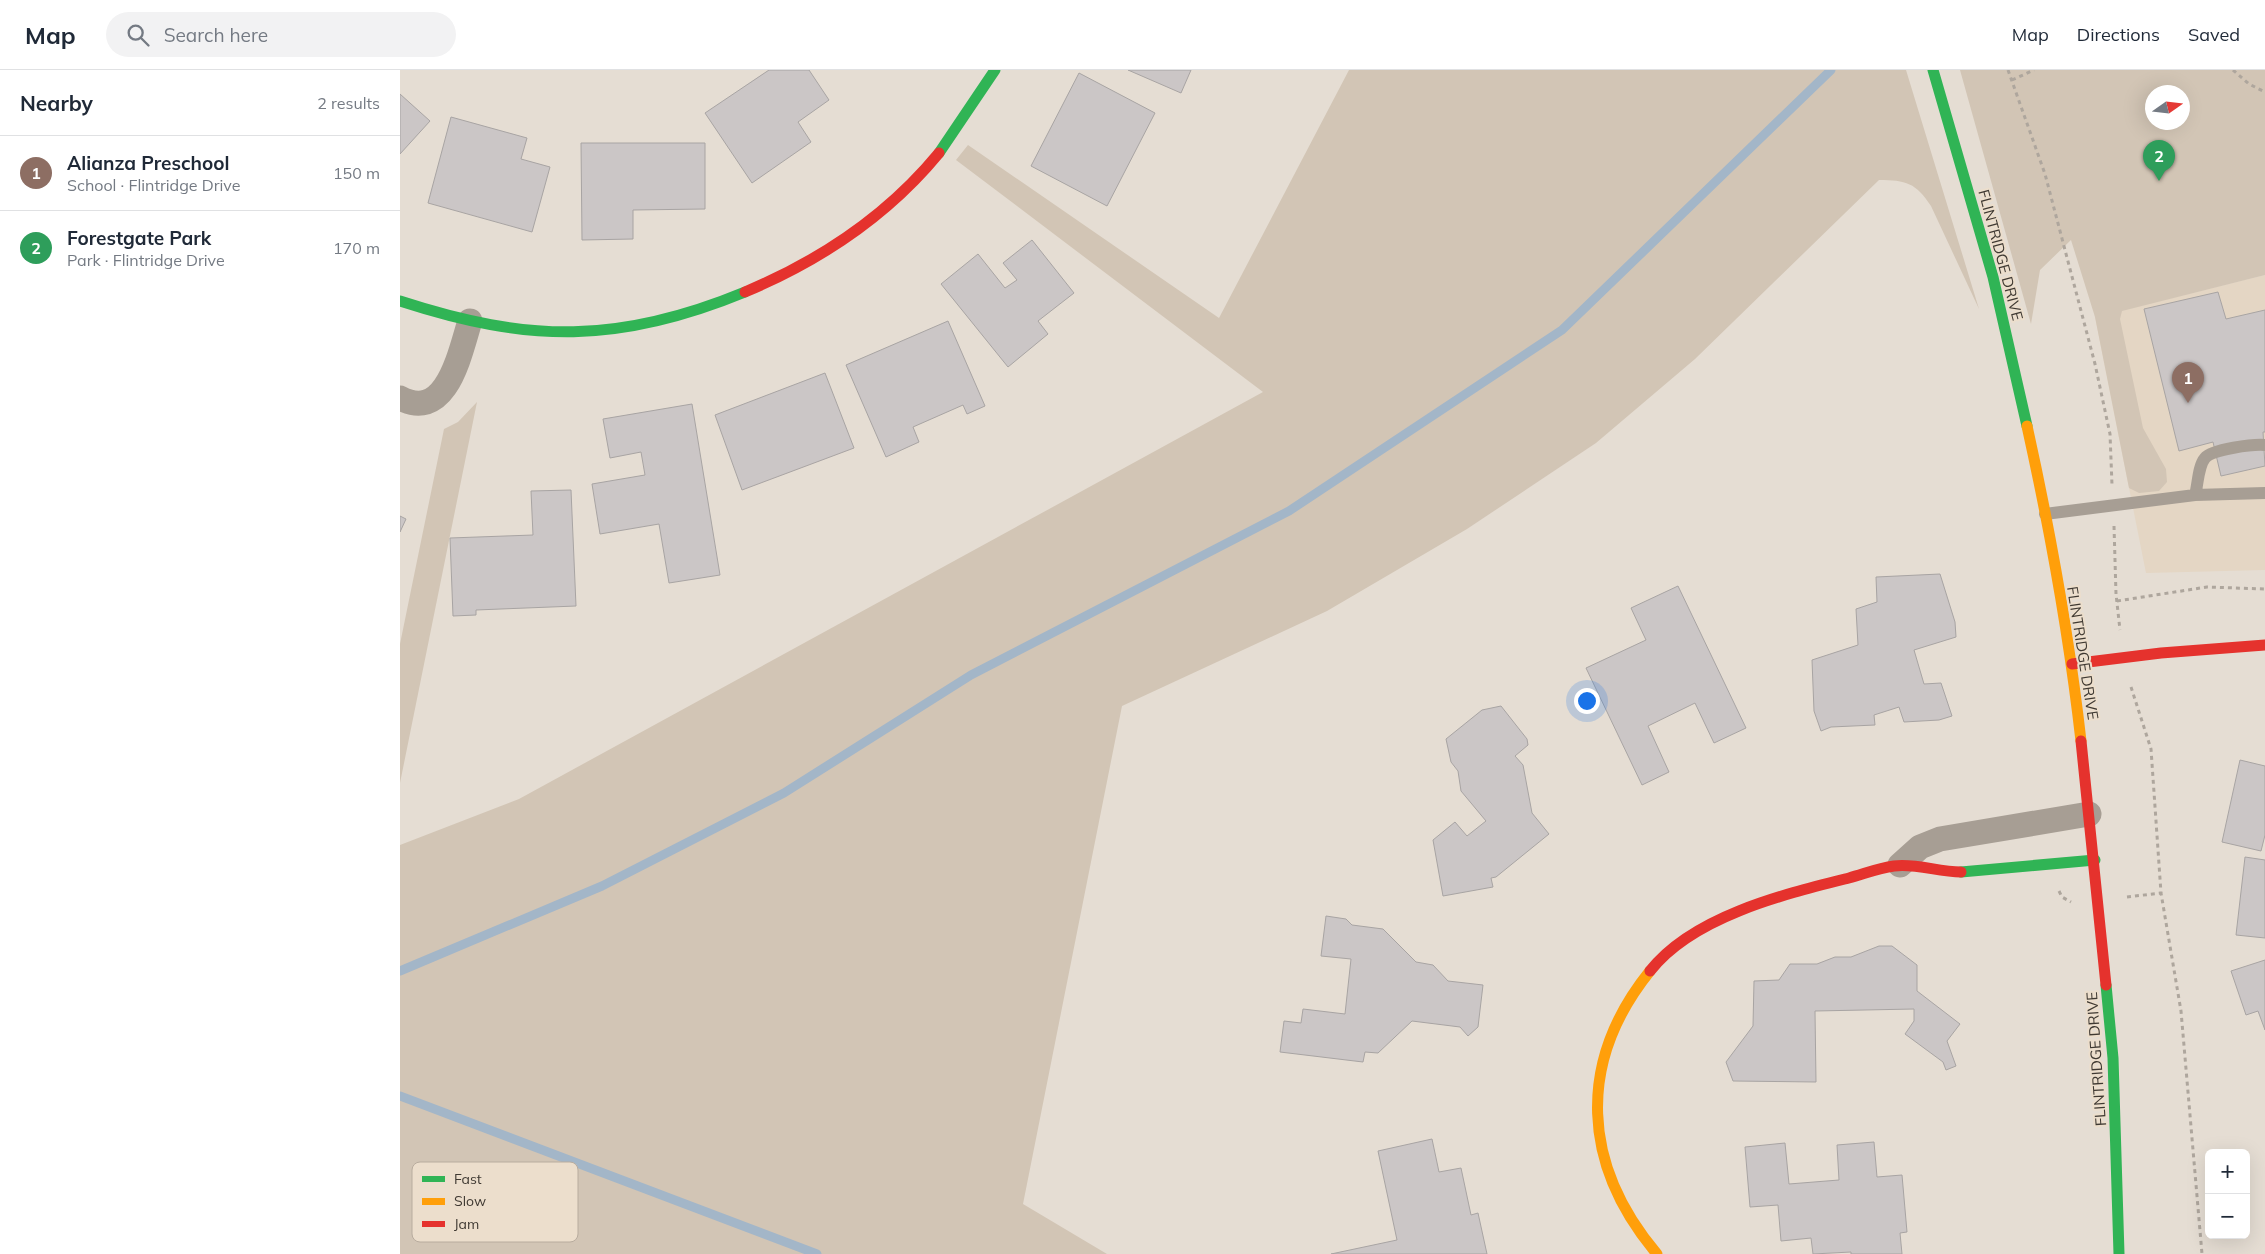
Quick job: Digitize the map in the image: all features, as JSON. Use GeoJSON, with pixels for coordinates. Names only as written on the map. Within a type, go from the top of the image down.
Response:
{"type":"FeatureCollection","features":[{"type":"Feature","properties":{"kind":"street"},"geometry":{"type":"LineString","coordinates":[[400,301],[436,314],[541,332],[613,331],[672,320],[767,283],[820,255],[870,221],[895,201],[943,149],[995,70]]}},
{"type":"Feature","properties":{"kind":"street","name":"FLINTRIDGE DRIVE"},"geometry":{"type":"LineString","coordinates":[[1933,70],[1993,277],[2045,514],[2072,664],[2095,860],[2113,1058],[2119,1254]]}},
{"type":"Feature","properties":{"kind":"street"},"geometry":{"type":"LineString","coordinates":[[400,398],[422,404],[436,398],[452,379],[470,321]]}},
{"type":"Feature","properties":{"kind":"street"},"geometry":{"type":"LineString","coordinates":[[2072,664],[2161,653],[2265,644]]}},
{"type":"Feature","properties":{"kind":"street"},"geometry":{"type":"LineString","coordinates":[[1900,865],[1920,847],[1940,839],[2089,814]]}},
{"type":"Feature","properties":{"kind":"street"},"geometry":{"type":"LineString","coordinates":[[1658,1254],[1618,1202],[1607,1174],[1598,1114],[1599,1085],[1604,1056],[1615,1028],[1633,995],[1665,954],[1710,926],[1780,898],[1900,865],[1949,872],[2095,860]]}},
{"type":"Feature","properties":{"kind":"lane"},"geometry":{"type":"LineString","coordinates":[[2195,495],[2202,462],[2208,455],[2238,447],[2265,445]]}},
{"type":"Feature","properties":{"kind":"lane"},"geometry":{"type":"LineString","coordinates":[[2045,514],[2195,495],[2265,493]]}},
{"type":"Feature","properties":{"kind":"path"},"geometry":{"type":"LineString","coordinates":[[2012,80],[2034,70]]}},
{"type":"Feature","properties":{"kind":"path"},"geometry":{"type":"LineString","coordinates":[[2233,70],[2249,84],[2265,92]]}},
{"type":"Feature","properties":{"kind":"path"},"geometry":{"type":"LineString","coordinates":[[2117,601],[2207,587],[2265,589]]}},
{"type":"Feature","properties":{"kind":"shaded area"},"geometry":{"type":"Polygon","coordinates":[[[1349,70],[1906,70],[1979,309],[1926,198],[1910,184],[1879,180],[1695,359],[1596,443],[1467,529],[1327,611],[1122,706],[1023,1204],[1107,1254],[400,1254],[400,845],[519,799],[1263,392],[956,160],[968,145],[1219,318],[1349,70]]]}},
{"type":"Feature","properties":{"kind":"shaded area"},"geometry":{"type":"Polygon","coordinates":[[[1960,70],[2265,70],[2265,275],[2122,311],[2120,319],[2143,428],[2166,469],[2167,482],[2159,491],[2139,493],[2129,488],[2095,317],[2071,240],[2040,270],[2031,324],[1960,70]]]}},
{"type":"Feature","properties":{"kind":"shaded area"},"geometry":{"type":"Polygon","coordinates":[[[2265,275],[2265,570],[2146,573],[2095,317],[2265,275]]]}},
{"type":"Feature","properties":{"kind":"shaded area"},"geometry":{"type":"Polygon","coordinates":[[[477,402],[400,783],[400,644],[444,429],[458,422],[477,402]]]}},
{"type":"Feature","properties":{"kind":"building"},"geometry":{"type":"Polygon","coordinates":[[[769,70],[809,70],[829,100],[798,122],[811,142],[752,183],[705,113],[769,70]]]}},
{"type":"Feature","properties":{"kind":"building"},"geometry":{"type":"Polygon","coordinates":[[[1128,70],[1191,70],[1181,93],[1128,70]]]}},
{"type":"Feature","properties":{"kind":"building"},"geometry":{"type":"Polygon","coordinates":[[[1079,73],[1155,113],[1107,206],[1031,166],[1079,73]]]}},
{"type":"Feature","properties":{"kind":"building"},"geometry":{"type":"Polygon","coordinates":[[[400,94],[430,121],[400,154],[400,94]]]}},
{"type":"Feature","properties":{"kind":"building"},"geometry":{"type":"Polygon","coordinates":[[[451,117],[527,138],[521,159],[550,167],[532,232],[428,203],[451,117]]]}},
{"type":"Feature","properties":{"kind":"building"},"geometry":{"type":"Polygon","coordinates":[[[581,143],[705,143],[705,209],[633,210],[633,239],[582,240],[581,143]]]}},
{"type":"Feature","properties":{"kind":"building"},"geometry":{"type":"Polygon","coordinates":[[[1032,240],[1074,293],[1038,321],[1048,334],[1008,367],[941,284],[978,254],[1005,288],[1017,280],[1003,263],[1032,240]]]}},
{"type":"Feature","properties":{"kind":"building"},"geometry":{"type":"Polygon","coordinates":[[[2218,292],[2226,319],[2265,310],[2265,432],[2263,432],[2265,466],[2221,476],[2213,442],[2179,451],[2144,309],[2218,292]]]}},
{"type":"Feature","properties":{"kind":"building"},"geometry":{"type":"Polygon","coordinates":[[[948,321],[985,406],[967,414],[963,405],[913,427],[919,442],[886,457],[846,365],[948,321]]]}},
{"type":"Feature","properties":{"kind":"building"},"geometry":{"type":"Polygon","coordinates":[[[825,373],[854,448],[742,490],[715,415],[825,373]]]}},
{"type":"Feature","properties":{"kind":"building"},"geometry":{"type":"Polygon","coordinates":[[[692,404],[720,575],[669,583],[659,524],[600,534],[592,484],[645,475],[641,452],[610,458],[603,419],[692,404]]]}},
{"type":"Feature","properties":{"kind":"building"},"geometry":{"type":"Polygon","coordinates":[[[571,490],[576,606],[476,610],[476,615],[453,616],[450,538],[533,535],[531,491],[571,490]]]}},
{"type":"Feature","properties":{"kind":"building"},"geometry":{"type":"Polygon","coordinates":[[[400,516],[406,519],[400,532],[400,516]]]}},
{"type":"Feature","properties":{"kind":"building"},"geometry":{"type":"Polygon","coordinates":[[[1940,574],[1955,622],[1956,637],[1914,650],[1924,684],[1941,683],[1952,716],[1939,720],[1904,722],[1899,707],[1874,715],[1875,725],[1831,727],[1821,731],[1814,711],[1812,660],[1858,645],[1856,609],[1877,602],[1876,577],[1940,574]]]}},
{"type":"Feature","properties":{"kind":"building"},"geometry":{"type":"Polygon","coordinates":[[[1678,586],[1746,728],[1714,743],[1695,703],[1648,726],[1669,772],[1642,785],[1586,668],[1646,640],[1631,608],[1678,586]]]}},
{"type":"Feature","properties":{"kind":"building"},"geometry":{"type":"Polygon","coordinates":[[[1501,706],[1527,739],[1528,745],[1515,756],[1523,765],[1532,813],[1549,834],[1496,877],[1491,878],[1493,887],[1443,896],[1433,840],[1455,822],[1467,836],[1486,821],[1461,791],[1458,771],[1451,762],[1446,739],[1482,710],[1501,706]]]}},
{"type":"Feature","properties":{"kind":"building"},"geometry":{"type":"Polygon","coordinates":[[[2240,760],[2265,766],[2265,835],[2261,851],[2222,842],[2240,760]]]}},
{"type":"Feature","properties":{"kind":"building"},"geometry":{"type":"Polygon","coordinates":[[[2245,857],[2265,860],[2265,938],[2236,935],[2245,857]]]}},
{"type":"Feature","properties":{"kind":"building"},"geometry":{"type":"Polygon","coordinates":[[[1326,916],[1346,919],[1352,925],[1383,929],[1416,962],[1433,965],[1448,981],[1483,985],[1478,1027],[1468,1036],[1460,1027],[1412,1021],[1378,1053],[1365,1052],[1363,1062],[1280,1052],[1284,1021],[1301,1023],[1303,1009],[1345,1014],[1351,959],[1321,956],[1326,916]]]}},
{"type":"Feature","properties":{"kind":"building"},"geometry":{"type":"Polygon","coordinates":[[[1879,946],[1892,946],[1917,965],[1917,991],[1960,1024],[1947,1041],[1956,1066],[1946,1070],[1943,1062],[1905,1034],[1914,1021],[1914,1009],[1815,1011],[1816,1082],[1733,1081],[1726,1062],[1753,1026],[1754,981],[1779,980],[1790,964],[1817,964],[1835,957],[1851,957],[1879,946]]]}},
{"type":"Feature","properties":{"kind":"building"},"geometry":{"type":"Polygon","coordinates":[[[2265,960],[2265,1030],[2258,1011],[2246,1015],[2231,971],[2265,960]]]}},
{"type":"Feature","properties":{"kind":"building"},"geometry":{"type":"Polygon","coordinates":[[[1432,1139],[1439,1172],[1461,1168],[1471,1215],[1478,1213],[1487,1254],[1331,1254],[1397,1240],[1378,1151],[1432,1139]]]}},
{"type":"Feature","properties":{"kind":"building"},"geometry":{"type":"Polygon","coordinates":[[[1874,1142],[1877,1177],[1902,1175],[1907,1232],[1900,1233],[1902,1254],[1851,1254],[1851,1252],[1813,1254],[1811,1238],[1781,1241],[1778,1205],[1750,1207],[1745,1147],[1785,1143],[1789,1184],[1839,1180],[1837,1145],[1874,1142]]]}},
{"type":"Feature","properties":{"kind":"waterway"},"geometry":{"type":"LineString","coordinates":[[400,971],[602,886],[784,793],[971,675],[1289,511],[1562,330],[1831,70]]}},
{"type":"Feature","properties":{"kind":"waterway"},"geometry":{"type":"LineString","coordinates":[[400,1096],[574,1162]]}},
{"type":"Feature","properties":{"kind":"waterway"},"geometry":{"type":"LineString","coordinates":[[578,1163],[817,1254]]}},
{"type":"Feature","properties":{"kind":"traffic: fast"},"geometry":{"type":"LineString","coordinates":[[939,153],[995,70]]}},
{"type":"Feature","properties":{"kind":"traffic: fast"},"geometry":{"type":"LineString","coordinates":[[1933,70],[1993,277],[2027,426]]}},
{"type":"Feature","properties":{"kind":"traffic: fast"},"geometry":{"type":"LineString","coordinates":[[400,301],[447,315],[491,325],[574,332],[614,329],[656,321],[699,309],[745,292]]}},
{"type":"Feature","properties":{"kind":"traffic: fast"},"geometry":{"type":"LineString","coordinates":[[1961,872],[2095,860]]}},
{"type":"Feature","properties":{"kind":"traffic: fast"},"geometry":{"type":"LineString","coordinates":[[2106,985],[2113,1058],[2119,1254]]}},
{"type":"Feature","properties":{"kind":"traffic: slow"},"geometry":{"type":"LineString","coordinates":[[2027,426],[2058,583],[2081,741]]}},
{"type":"Feature","properties":{"kind":"traffic: slow"},"geometry":{"type":"LineString","coordinates":[[1650,971],[1626,1006],[1609,1042],[1600,1078],[1598,1114],[1602,1150],[1614,1185],[1632,1220],[1657,1254]]}},
{"type":"Feature","properties":{"kind":"traffic: jam"},"geometry":{"type":"LineString","coordinates":[[745,292],[799,266],[851,234],[898,197],[939,153]]}},
{"type":"Feature","properties":{"kind":"traffic: jam"},"geometry":{"type":"LineString","coordinates":[[2072,664],[2161,653],[2265,645]]}},
{"type":"Feature","properties":{"kind":"traffic: jam"},"geometry":{"type":"LineString","coordinates":[[2081,741],[2106,985]]}},
{"type":"Feature","properties":{"kind":"traffic: jam"},"geometry":{"type":"LineString","coordinates":[[1650,971],[1668,952],[1690,936],[1715,922],[1769,900],[1894,866],[1902,865],[1961,872]]}},
{"type":"Feature","properties":{"kind":"place","name":"Forestgate Park"},"geometry":{"type":"Point","coordinates":[2159,181]}},
{"type":"Feature","properties":{"kind":"place","name":"Alianza Preschool"},"geometry":{"type":"Point","coordinates":[2188,403]}}]}
